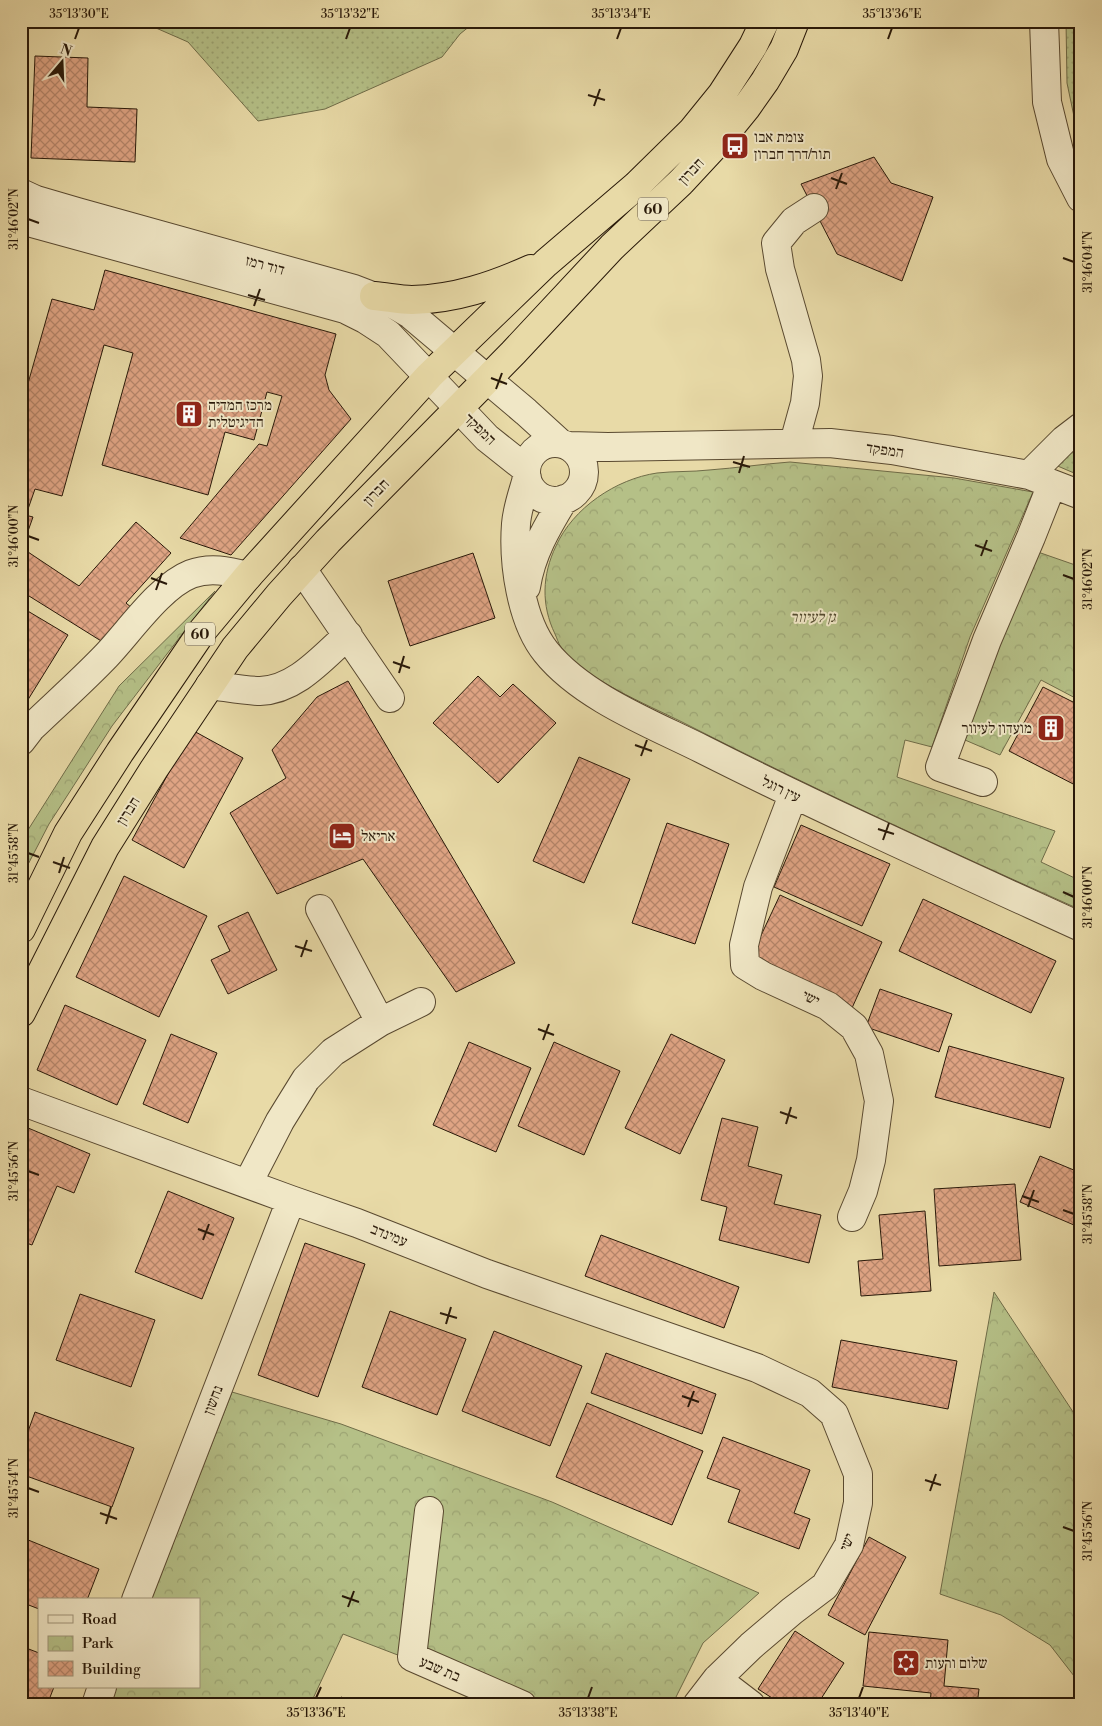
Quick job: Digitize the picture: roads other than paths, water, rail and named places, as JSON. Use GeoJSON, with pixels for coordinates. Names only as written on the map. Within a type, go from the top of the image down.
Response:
{"type":"FeatureCollection","features":[{"type":"Feature","properties":{"kind":"highway","name":"חברון"},"geometry":{"type":"LineString","coordinates":[[21,929],[68,833],[104,776],[203,630],[248,576],[429,376],[546,263],[636,186],[692,131],[722,94],[753,46],[765,21]]}},
{"type":"Feature","properties":{"kind":"highway","name":"חברון"},"geometry":{"type":"LineString","coordinates":[[21,1013],[105,847],[154,769],[235,648],[302,569],[564,300],[612,246],[681,182],[720,140],[765,81],[784,49],[795,21]]}},
{"type":"Feature","properties":{"kind":"highway"},"geometry":{"type":"LineString","coordinates":[[374,296],[410,300],[437,299],[490,286],[546,263]]}},
{"type":"Feature","properties":{"kind":"street"},"geometry":{"type":"LineString","coordinates":[[1044,21],[1047,102],[1061,159],[1081,198]]}},
{"type":"Feature","properties":{"kind":"street","name":"דוד רמז"},"geometry":{"type":"LineString","coordinates":[[21,193],[36,200],[77,212],[374,296],[410,314],[487,380]]}},
{"type":"Feature","properties":{"kind":"street"},"geometry":{"type":"LineString","coordinates":[[794,443],[805,402],[808,376],[806,360],[780,270],[776,243],[794,221],[814,208]]}},
{"type":"Feature","properties":{"kind":"street","name":"דוד רמז"},"geometry":{"type":"LineString","coordinates":[[21,220],[345,309],[388,334],[458,408]]}},
{"type":"Feature","properties":{"kind":"street"},"geometry":{"type":"LineString","coordinates":[[487,380],[576,452],[582,460],[584,469],[583,479],[580,487],[573,495],[564,499],[546,499],[530,487],[526,473],[528,460],[541,446],[550,443],[564,444]]}},
{"type":"Feature","properties":{"kind":"street","name":"המפקד"},"geometry":{"type":"LineString","coordinates":[[458,408],[487,438],[526,473]]}},
{"type":"Feature","properties":{"kind":"street"},"geometry":{"type":"LineString","coordinates":[[984,782],[940,767],[987,640],[1032,536],[1041,479],[1064,440],[1081,427]]}},
{"type":"Feature","properties":{"kind":"street","name":"המפקד"},"geometry":{"type":"LineString","coordinates":[[564,444],[608,447],[830,443],[892,450],[1041,479],[1081,494]]}},
{"type":"Feature","properties":{"kind":"street","name":"המפקד"},"geometry":{"type":"LineString","coordinates":[[583,479],[621,460],[644,453],[683,446]]}},
{"type":"Feature","properties":{"kind":"street","name":"עין רוגל"},"geometry":{"type":"LineString","coordinates":[[526,473],[516,524],[518,574],[533,629],[546,651],[562,670],[590,691],[619,708],[793,795],[1081,926]]}},
{"type":"Feature","properties":{"kind":"street","name":"עין רוגל"},"geometry":{"type":"LineString","coordinates":[[524,601],[528,571],[534,552],[564,499]]}},
{"type":"Feature","properties":{"kind":"street"},"geometry":{"type":"LineString","coordinates":[[302,569],[390,698]]}},
{"type":"Feature","properties":{"kind":"street"},"geometry":{"type":"LineString","coordinates":[[21,740],[106,655],[166,590],[190,575],[208,570],[225,571],[248,576]]}},
{"type":"Feature","properties":{"kind":"street"},"geometry":{"type":"LineString","coordinates":[[210,685],[261,691],[283,686],[306,674],[348,635]]}},
{"type":"Feature","properties":{"kind":"street","name":"ישי"},"geometry":{"type":"LineString","coordinates":[[793,795],[758,887],[744,945],[746,965],[763,976],[828,1006],[854,1027],[869,1054],[879,1101],[871,1160],[863,1191],[852,1217]]}},
{"type":"Feature","properties":{"kind":"street"},"geometry":{"type":"LineString","coordinates":[[320,909],[380,1022]]}},
{"type":"Feature","properties":{"kind":"street"},"geometry":{"type":"LineString","coordinates":[[248,1184],[280,1121],[306,1079],[333,1052],[380,1022],[422,1002]]}},
{"type":"Feature","properties":{"kind":"street","name":"עמינדב"},"geometry":{"type":"LineString","coordinates":[[21,1101],[290,1200],[358,1223],[487,1274],[757,1368]]}},
{"type":"Feature","properties":{"kind":"street","name":"נחשון"},"geometry":{"type":"LineString","coordinates":[[137,1598],[290,1200]]}},
{"type":"Feature","properties":{"kind":"street","name":"ישי"},"geometry":{"type":"LineString","coordinates":[[697,1705],[717,1679],[786,1617],[825,1586],[849,1545],[858,1503],[858,1474],[834,1414],[810,1393],[757,1368]]}},
{"type":"Feature","properties":{"kind":"street","name":"בת שבע"},"geometry":{"type":"LineString","coordinates":[[429,1511],[412,1658],[522,1705]]}},
{"type":"Feature","properties":{"kind":"street"},"geometry":{"type":"LineString","coordinates":[[717,1679],[751,1705]]}},
{"type":"Feature","properties":{"kind":"street"},"geometry":{"type":"LineString","coordinates":[[96,1705],[102,1688]]}},
{"type":"Feature","properties":{"kind":"place","name":"צומת אבו תור/דרך חברון"},"geometry":{"type":"Point","coordinates":[735,146]}},
{"type":"Feature","properties":{"kind":"place","name":"מרכז המדיה הדיגיטלית"},"geometry":{"type":"Point","coordinates":[189,414]}},
{"type":"Feature","properties":{"kind":"place","name":"מועדון לעיוור"},"geometry":{"type":"Point","coordinates":[1051,728]}},
{"type":"Feature","properties":{"kind":"place","name":"אריאל"},"geometry":{"type":"Point","coordinates":[342,836]}},
{"type":"Feature","properties":{"kind":"place","name":"שלום ורעות"},"geometry":{"type":"Point","coordinates":[906,1663]}},
{"type":"Feature","properties":{"kind":"park label","name":"גן לעיוור"},"geometry":{"type":"Point","coordinates":[813,617]}}]}
